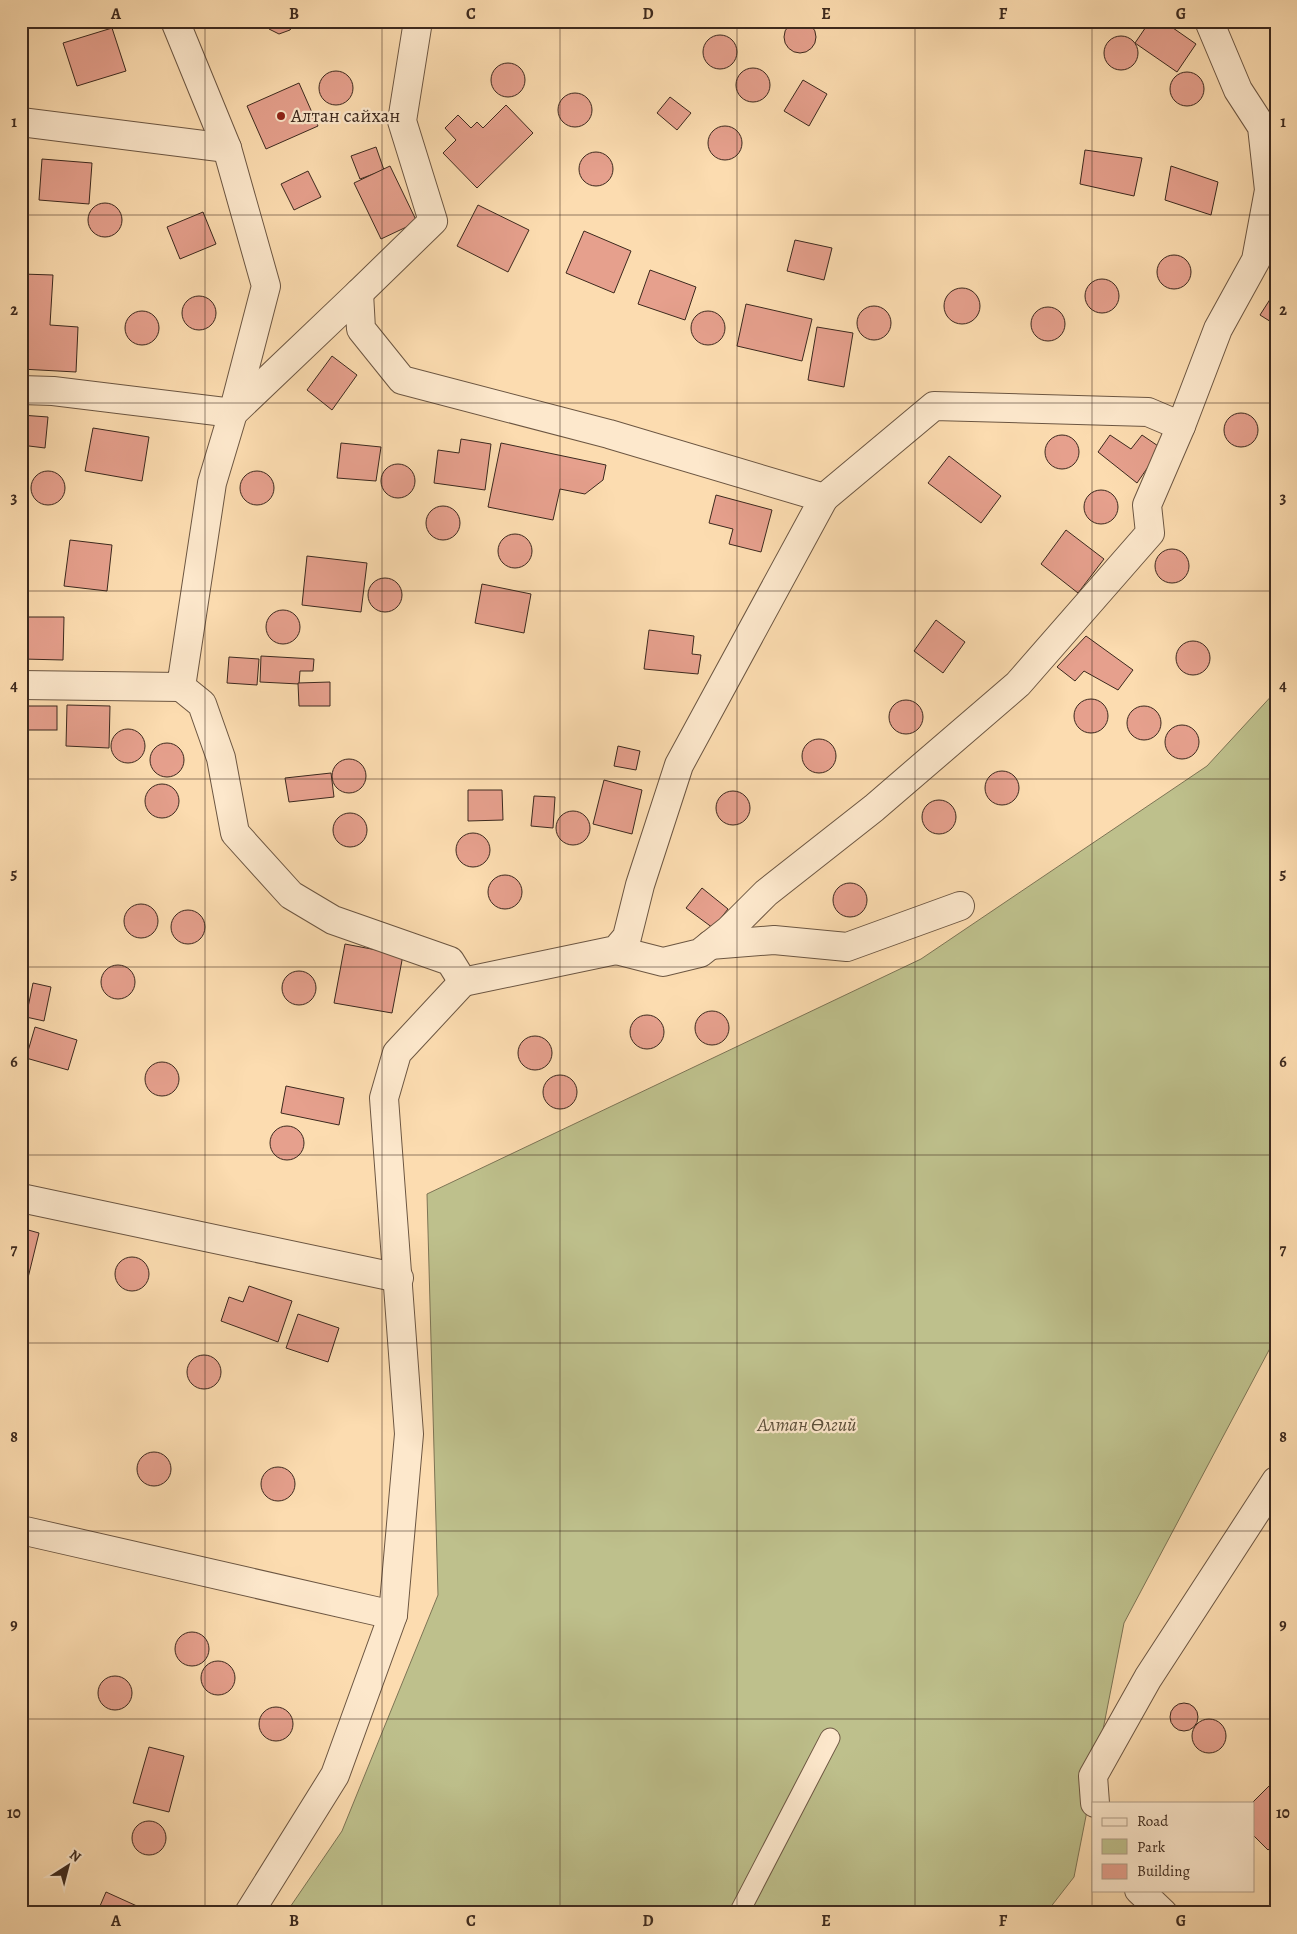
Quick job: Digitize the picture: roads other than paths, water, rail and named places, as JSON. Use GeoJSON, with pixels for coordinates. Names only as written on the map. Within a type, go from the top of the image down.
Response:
{"type":"FeatureCollection","features":[{"type":"Feature","properties":{"kind":"street"},"geometry":{"type":"LineString","coordinates":[[175,21],[227,148],[266,286],[233,413],[212,483],[181,687]]}},
{"type":"Feature","properties":{"kind":"street"},"geometry":{"type":"LineString","coordinates":[[233,413],[433,221],[402,121],[418,21]]}},
{"type":"Feature","properties":{"kind":"street"},"geometry":{"type":"LineString","coordinates":[[249,1913],[335,1775],[393,1615],[409,1434],[384,1098],[397,1053],[463,982],[616,950],[663,962],[700,953],[729,930],[766,893],[874,808],[1018,684],[1150,533],[1147,505],[1181,426],[1218,329],[1256,260],[1269,190],[1262,127],[1238,90],[1209,21]]}},
{"type":"Feature","properties":{"kind":"street"},"geometry":{"type":"LineString","coordinates":[[21,122],[227,148]]}},
{"type":"Feature","properties":{"kind":"street"},"geometry":{"type":"LineString","coordinates":[[359,293],[361,329],[402,380],[609,434],[824,498]]}},
{"type":"Feature","properties":{"kind":"street"},"geometry":{"type":"LineString","coordinates":[[21,390],[53,391],[233,413]]}},
{"type":"Feature","properties":{"kind":"street"},"geometry":{"type":"LineString","coordinates":[[616,950],[627,937],[640,884],[678,765],[824,498],[934,406],[1148,412],[1181,426]]}},
{"type":"Feature","properties":{"kind":"street"},"geometry":{"type":"LineString","coordinates":[[21,685],[181,687],[202,704],[221,758],[235,832],[291,895],[333,920],[450,962],[463,982]]}},
{"type":"Feature","properties":{"kind":"street"},"geometry":{"type":"LineString","coordinates":[[710,945],[774,940],[847,946],[960,906]]}},
{"type":"Feature","properties":{"kind":"street"},"geometry":{"type":"LineString","coordinates":[[21,1198],[398,1278]]}},
{"type":"Feature","properties":{"kind":"street"},"geometry":{"type":"LineString","coordinates":[[1095,1802],[1093,1776],[1148,1678],[1276,1481]]}},
{"type":"Feature","properties":{"kind":"street"},"geometry":{"type":"LineString","coordinates":[[21,1530],[393,1615]]}},
{"type":"Feature","properties":{"kind":"street"},"geometry":{"type":"LineString","coordinates":[[1141,1892],[1163,1913]]}},
{"type":"Feature","properties":{"kind":"lane"},"geometry":{"type":"LineString","coordinates":[[739,1913],[830,1738]]}},
{"type":"Feature","properties":{"kind":"place","name":"Алтан сайхан"},"geometry":{"type":"Point","coordinates":[281,116]}},
{"type":"Feature","properties":{"kind":"park label","name":"Алтан Өлгий"},"geometry":{"type":"Point","coordinates":[807,1425]}}]}
